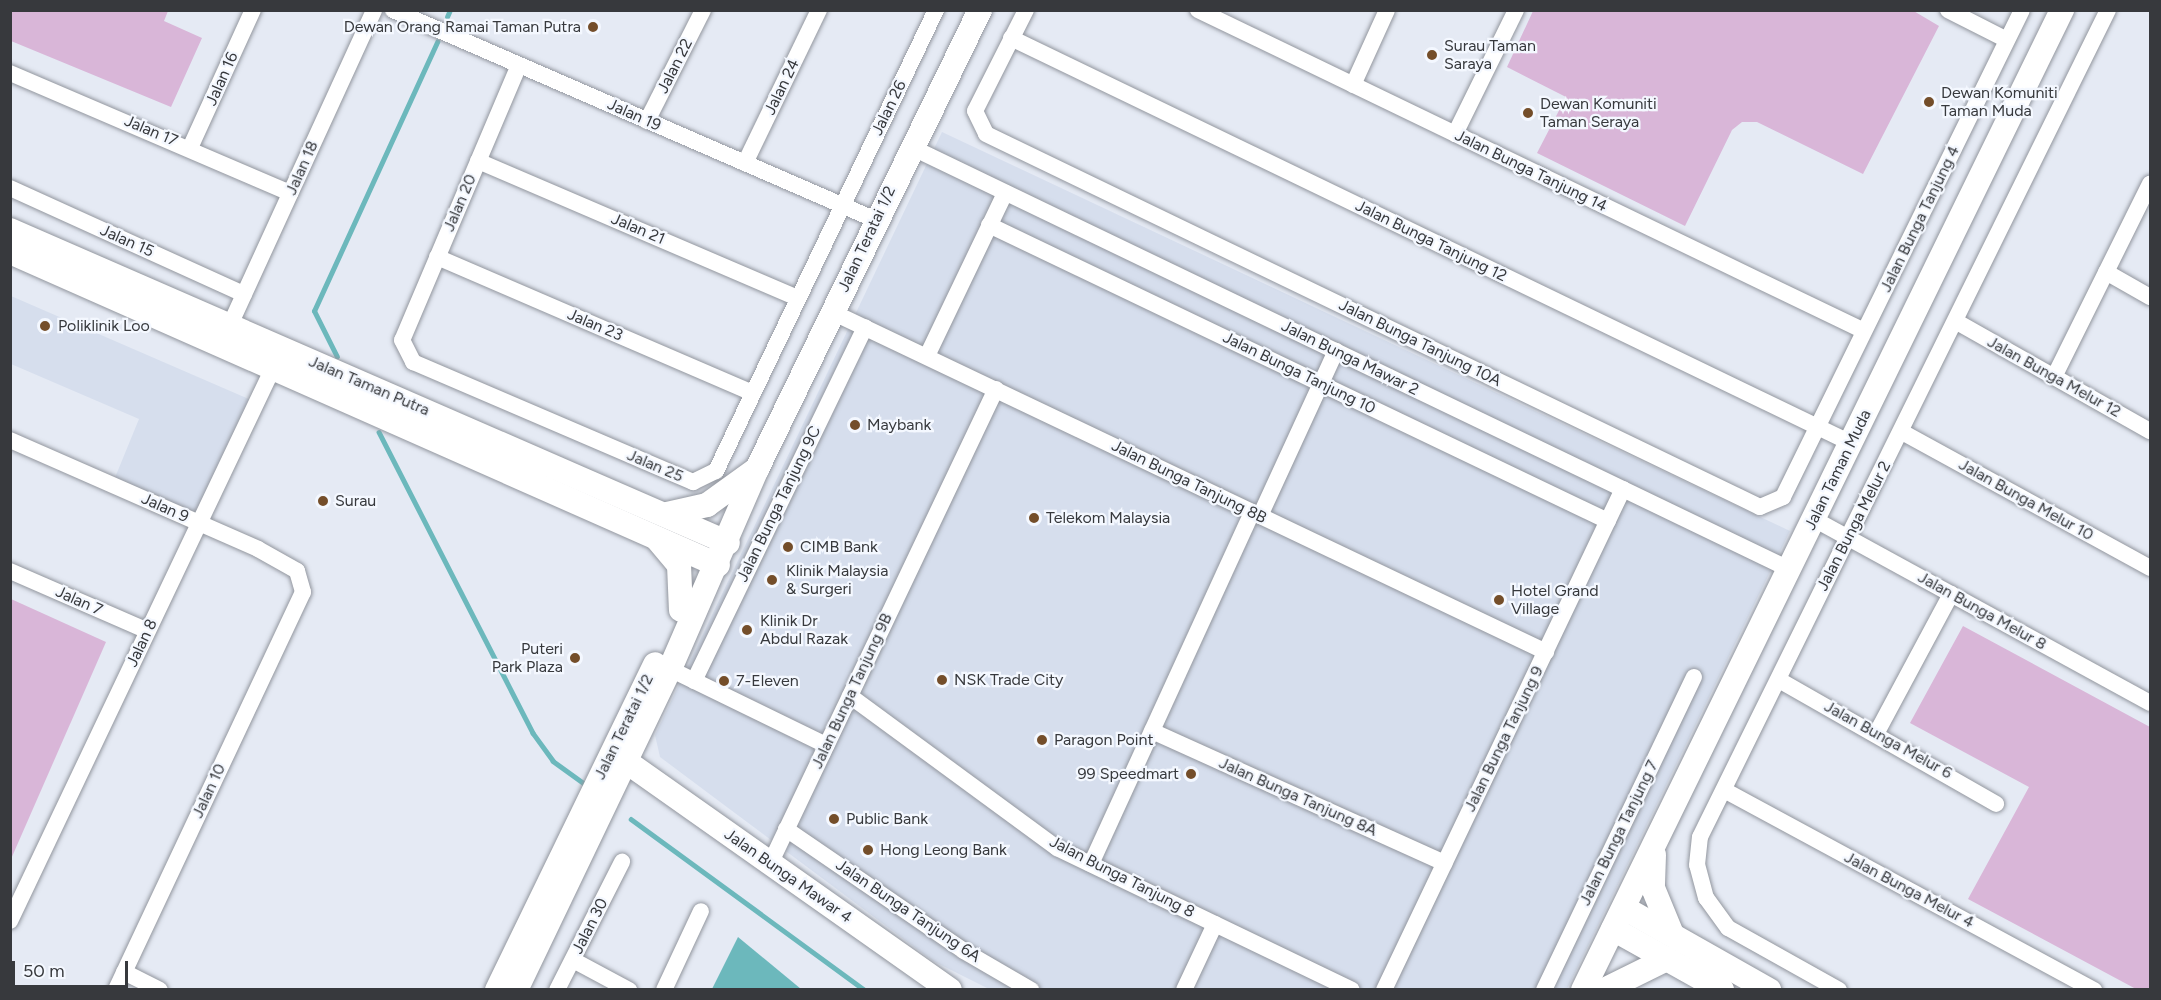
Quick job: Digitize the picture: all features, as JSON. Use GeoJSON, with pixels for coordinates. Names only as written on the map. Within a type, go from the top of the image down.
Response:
{"type":"FeatureCollection","features":[{"type":"Feature","properties":{"kind":"street","name":"Jalan 16"},"geometry":{"type":"LineString","coordinates":[[190,148],[253,10]]}},
{"type":"Feature","properties":{"kind":"street","name":"Jalan 18"},"geometry":{"type":"LineString","coordinates":[[230,326],[374,10]]}},
{"type":"Feature","properties":{"kind":"street","name":"Jalan 19"},"geometry":{"type":"LineString","coordinates":[[393,10],[876,220]]}},
{"type":"Feature","properties":{"kind":"street","name":"Jalan 22"},"geometry":{"type":"LineString","coordinates":[[647,121],[703,10]]}},
{"type":"Feature","properties":{"kind":"street","name":"Jalan 24"},"geometry":{"type":"LineString","coordinates":[[745,164],[819,10]]}},
{"type":"Feature","properties":{"kind":"street","name":"Jalan 26"},"geometry":{"type":"LineString","coordinates":[[842,206],[936,10]]}},
{"type":"Feature","properties":{"kind":"street","name":"Jalan Teratai 1/2"},"geometry":{"type":"LineString","coordinates":[[497,990],[620,757],[670,669],[720,539],[757,469],[911,147],[980,10]]}},
{"type":"Feature","properties":{"kind":"street"},"geometry":{"type":"LineString","coordinates":[[1011,38],[1026,10]]}},
{"type":"Feature","properties":{"kind":"street","name":"Jalan Bunga Tanjung 14"},"geometry":{"type":"LineString","coordinates":[[1198,10],[1864,331]]}},
{"type":"Feature","properties":{"kind":"street"},"geometry":{"type":"LineString","coordinates":[[1353,85],[1387,10]]}},
{"type":"Feature","properties":{"kind":"street"},"geometry":{"type":"LineString","coordinates":[[1455,134],[1516,10]]}},
{"type":"Feature","properties":{"kind":"street"},"geometry":{"type":"LineString","coordinates":[[1948,10],[2007,40]]}},
{"type":"Feature","properties":{"kind":"street","name":"Jalan Bunga Tanjung 4"},"geometry":{"type":"LineString","coordinates":[[1819,427],[2022,10]]}},
{"type":"Feature","properties":{"kind":"street","name":"Jalan Taman Muda"},"geometry":{"type":"LineString","coordinates":[[1583,990],[2062,10]]}},
{"type":"Feature","properties":{"kind":"street","name":"Jalan Bunga Melur 2"},"geometry":{"type":"LineString","coordinates":[[1839,990],[1728,928],[1711,906],[1697,850],[1847,537],[1957,322],[2108,10]]}},
{"type":"Feature","properties":{"kind":"street","name":"Jalan Bunga Tanjung 10A"},"geometry":{"type":"LineString","coordinates":[[1011,38],[975,111],[986,134],[1760,507],[1783,497],[1819,427]]}},
{"type":"Feature","properties":{"kind":"street","name":"Jalan Bunga Tanjung 12"},"geometry":{"type":"LineString","coordinates":[[1011,38],[1851,443]]}},
{"type":"Feature","properties":{"kind":"street","name":"Jalan 20"},"geometry":{"type":"LineString","coordinates":[[402,340],[519,65]]}},
{"type":"Feature","properties":{"kind":"street","name":"Jalan 17"},"geometry":{"type":"LineString","coordinates":[[10,73],[190,148],[290,193]]}},
{"type":"Feature","properties":{"kind":"street","name":"Jalan Bunga Mawar 2"},"geometry":{"type":"LineString","coordinates":[[911,147],[1789,569]]}},
{"type":"Feature","properties":{"kind":"street","name":"Jalan 21"},"geometry":{"type":"LineString","coordinates":[[478,161],[798,298]]}},
{"type":"Feature","properties":{"kind":"street"},"geometry":{"type":"LineString","coordinates":[[2054,377],[2151,184]]}},
{"type":"Feature","properties":{"kind":"street","name":"Jalan 15"},"geometry":{"type":"LineString","coordinates":[[10,188],[244,294]]}},
{"type":"Feature","properties":{"kind":"street"},"geometry":{"type":"LineString","coordinates":[[927,356],[1005,193]]}},
{"type":"Feature","properties":{"kind":"street","name":"Jalan 25"},"geometry":{"type":"LineString","coordinates":[[402,340],[413,362],[693,482],[716,471],[842,206]]}},
{"type":"Feature","properties":{"kind":"street","name":"Jalan Bunga Tanjung 10"},"geometry":{"type":"LineString","coordinates":[[990,225],[1608,521]]}},
{"type":"Feature","properties":{"kind":"street","name":"Jalan Taman Putra"},"geometry":{"type":"LineString","coordinates":[[10,230],[720,539]]}},
{"type":"Feature","properties":{"kind":"street","name":"Jalan Taman Putra"},"geometry":{"type":"LineString","coordinates":[[10,252],[650,532],[710,562]]}},
{"type":"Feature","properties":{"kind":"street","name":"Jalan 23"},"geometry":{"type":"LineString","coordinates":[[437,257],[753,393]]}},
{"type":"Feature","properties":{"kind":"street"},"geometry":{"type":"LineString","coordinates":[[2106,273],[2151,297]]}},
{"type":"Feature","properties":{"kind":"street","name":"Jalan Bunga Tanjung 8B"},"geometry":{"type":"LineString","coordinates":[[832,312],[1546,652]]}},
{"type":"Feature","properties":{"kind":"street","name":"Jalan Bunga Melur 12"},"geometry":{"type":"LineString","coordinates":[[1957,322],[2151,431]]}},
{"type":"Feature","properties":{"kind":"street","name":"Jalan Bunga Tanjung 9C"},"geometry":{"type":"LineString","coordinates":[[694,681],[865,327]]}},
{"type":"Feature","properties":{"kind":"street"},"geometry":{"type":"LineString","coordinates":[[1091,864],[1152,731],[1336,351]]}},
{"type":"Feature","properties":{"kind":"street","name":"Jalan 8"},"geometry":{"type":"LineString","coordinates":[[10,921],[274,366]]}},
{"type":"Feature","properties":{"kind":"street","name":"Jalan Bunga Tanjung 9B"},"geometry":{"type":"LineString","coordinates":[[770,864],[996,389]]}},
{"type":"Feature","properties":{"kind":"street","name":"Jalan Bunga Melur 10"},"geometry":{"type":"LineString","coordinates":[[1902,432],[2151,568]]}},
{"type":"Feature","properties":{"kind":"street","name":"Jalan 9"},"geometry":{"type":"LineString","coordinates":[[10,440],[199,523],[297,571],[303,592]]}},
{"type":"Feature","properties":{"kind":"street"},"geometry":{"type":"LineString","coordinates":[[667,514],[707,505],[757,469]]}},
{"type":"Feature","properties":{"kind":"street","name":"Jalan Bunga Tanjung 9"},"geometry":{"type":"LineString","coordinates":[[1384,990],[1623,489]]}},
{"type":"Feature","properties":{"kind":"street","name":"Jalan Bunga Melur 8"},"geometry":{"type":"LineString","coordinates":[[1814,519],[2151,704]]}},
{"type":"Feature","properties":{"kind":"street"},"geometry":{"type":"LineString","coordinates":[[650,532],[679,565],[681,610]]}},
{"type":"Feature","properties":{"kind":"street","name":"Jalan Teratai 1/2"},"geometry":{"type":"LineString","coordinates":[[516,990],[620,757],[681,610],[710,562]]}},
{"type":"Feature","properties":{"kind":"street","name":"Jalan 7"},"geometry":{"type":"LineString","coordinates":[[10,571],[148,631]]}},
{"type":"Feature","properties":{"kind":"street","name":"Jalan 10"},"geometry":{"type":"LineString","coordinates":[[116,990],[303,592]]}},
{"type":"Feature","properties":{"kind":"street"},"geometry":{"type":"LineString","coordinates":[[1876,734],[1951,594]]}},
{"type":"Feature","properties":{"kind":"street"},"geometry":{"type":"LineString","coordinates":[[670,669],[826,746]]}},
{"type":"Feature","properties":{"kind":"street","name":"Jalan Bunga Tanjung 7"},"geometry":{"type":"LineString","coordinates":[[1544,990],[1694,677]]}},
{"type":"Feature","properties":{"kind":"street","name":"Jalan Bunga Melur 6"},"geometry":{"type":"LineString","coordinates":[[1779,680],[1996,804]]}},
{"type":"Feature","properties":{"kind":"street","name":"Jalan Bunga Tanjung 8"},"geometry":{"type":"LineString","coordinates":[[850,696],[1056,848],[1352,990]]}},
{"type":"Feature","properties":{"kind":"street","name":"Jalan Bunga Tanjung 8A"},"geometry":{"type":"LineString","coordinates":[[1152,731],[1444,863]]}},
{"type":"Feature","properties":{"kind":"street","name":"Jalan Bunga Mawar 4"},"geometry":{"type":"LineString","coordinates":[[620,757],[950,990]]}},
{"type":"Feature","properties":{"kind":"street","name":"Jalan Bunga Melur 4"},"geometry":{"type":"LineString","coordinates":[[1724,790],[2094,990]]}},
{"type":"Feature","properties":{"kind":"street","name":"Jalan Bunga Tanjung 6A"},"geometry":{"type":"LineString","coordinates":[[786,829],[964,951],[1031,990]]}},
{"type":"Feature","properties":{"kind":"street"},"geometry":{"type":"LineString","coordinates":[[1658,838],[1653,888],[1672,934]]}},
{"type":"Feature","properties":{"kind":"street","name":"Jalan 30"},"geometry":{"type":"LineString","coordinates":[[557,990],[622,862]]}},
{"type":"Feature","properties":{"kind":"street"},"geometry":{"type":"LineString","coordinates":[[664,990],[701,911]]}},
{"type":"Feature","properties":{"kind":"street"},"geometry":{"type":"LineString","coordinates":[[1619,919],[1672,934],[1769,990]]}},
{"type":"Feature","properties":{"kind":"street"},"geometry":{"type":"LineString","coordinates":[[1619,919],[1667,959],[1722,990]]}},
{"type":"Feature","properties":{"kind":"street"},"geometry":{"type":"LineString","coordinates":[[1184,990],[1215,924]]}},
{"type":"Feature","properties":{"kind":"street"},"geometry":{"type":"LineString","coordinates":[[1604,990],[1667,959]]}},
{"type":"Feature","properties":{"kind":"street"},"geometry":{"type":"LineString","coordinates":[[573,960],[629,990]]}},
{"type":"Feature","properties":{"kind":"street"},"geometry":{"type":"LineString","coordinates":[[124,972],[160,990]]}},
{"type":"Feature","properties":{"kind":"shaded area"},"geometry":{"type":"Polygon","coordinates":[[[11,10],[168,11],[164,21],[202,38],[171,107],[11,41],[11,10]]]}},
{"type":"Feature","properties":{"kind":"shaded area"},"geometry":{"type":"Polygon","coordinates":[[[1912,10],[1939,26],[1863,174],[1757,122],[1742,122],[1732,130],[1685,226],[1537,153],[1566,97],[1507,67],[1533,11],[1912,10]]]}},
{"type":"Feature","properties":{"kind":"shaded area"},"geometry":{"type":"Polygon","coordinates":[[[942,132],[1790,531],[1567,989],[989,989],[933,961],[660,757],[655,735],[942,132]]]}},
{"type":"Feature","properties":{"kind":"shaded area"},"geometry":{"type":"Polygon","coordinates":[[[11,296],[251,400],[196,515],[114,480],[139,419],[11,364],[11,296]]]}},
{"type":"Feature","properties":{"kind":"shaded area"},"geometry":{"type":"Polygon","coordinates":[[[11,599],[106,642],[11,859],[11,599]]]}},
{"type":"Feature","properties":{"kind":"shaded area"},"geometry":{"type":"Polygon","coordinates":[[[1963,626],[2150,727],[2150,989],[2136,989],[1968,899],[2029,787],[1910,723],[1963,626]]]}},
{"type":"Feature","properties":{"kind":"water"},"geometry":{"type":"Polygon","coordinates":[[[738,937],[801,989],[712,989],[738,937]]]}},
{"type":"Feature","properties":{"kind":"waterway"},"geometry":{"type":"LineString","coordinates":[[447,17],[450,10]]}},
{"type":"Feature","properties":{"kind":"waterway"},"geometry":{"type":"LineString","coordinates":[[337,357],[314,311],[437,42]]}},
{"type":"Feature","properties":{"kind":"waterway"},"geometry":{"type":"LineString","coordinates":[[379,432],[533,733],[553,761],[589,787]]}},
{"type":"Feature","properties":{"kind":"waterway"},"geometry":{"type":"LineString","coordinates":[[631,819],[865,990]]}},
{"type":"Feature","properties":{"kind":"place","name":"Dewan Orang Ramai Taman Putra"},"geometry":{"type":"Point","coordinates":[593,27]}},
{"type":"Feature","properties":{"kind":"place","name":"Surau Taman Saraya"},"geometry":{"type":"Point","coordinates":[1432,55]}},
{"type":"Feature","properties":{"kind":"place","name":"Dewan Komuniti Taman Muda"},"geometry":{"type":"Point","coordinates":[1929,102]}},
{"type":"Feature","properties":{"kind":"place","name":"Dewan Komuniti Taman Seraya"},"geometry":{"type":"Point","coordinates":[1528,113]}},
{"type":"Feature","properties":{"kind":"place","name":"Poliklinik Loo"},"geometry":{"type":"Point","coordinates":[45,326]}},
{"type":"Feature","properties":{"kind":"place","name":"Maybank"},"geometry":{"type":"Point","coordinates":[855,425]}},
{"type":"Feature","properties":{"kind":"place","name":"Surau"},"geometry":{"type":"Point","coordinates":[323,501]}},
{"type":"Feature","properties":{"kind":"place","name":"Telekom Malaysia"},"geometry":{"type":"Point","coordinates":[1034,518]}},
{"type":"Feature","properties":{"kind":"place","name":"CIMB Bank"},"geometry":{"type":"Point","coordinates":[788,547]}},
{"type":"Feature","properties":{"kind":"place","name":"Klinik Malaysia & Surgeri"},"geometry":{"type":"Point","coordinates":[772,580]}},
{"type":"Feature","properties":{"kind":"place","name":"Hotel Grand Village"},"geometry":{"type":"Point","coordinates":[1499,600]}},
{"type":"Feature","properties":{"kind":"place","name":"Klinik Dr Abdul Razak"},"geometry":{"type":"Point","coordinates":[747,630]}},
{"type":"Feature","properties":{"kind":"place","name":"Puteri Park Plaza"},"geometry":{"type":"Point","coordinates":[575,658]}},
{"type":"Feature","properties":{"kind":"place","name":"NSK Trade City"},"geometry":{"type":"Point","coordinates":[942,680]}},
{"type":"Feature","properties":{"kind":"place","name":"7-Eleven"},"geometry":{"type":"Point","coordinates":[724,681]}},
{"type":"Feature","properties":{"kind":"place","name":"Paragon Point"},"geometry":{"type":"Point","coordinates":[1042,740]}},
{"type":"Feature","properties":{"kind":"place","name":"99 Speedmart"},"geometry":{"type":"Point","coordinates":[1191,774]}},
{"type":"Feature","properties":{"kind":"place","name":"Public Bank"},"geometry":{"type":"Point","coordinates":[834,819]}},
{"type":"Feature","properties":{"kind":"place","name":"Hong Leong Bank"},"geometry":{"type":"Point","coordinates":[868,850]}}]}
